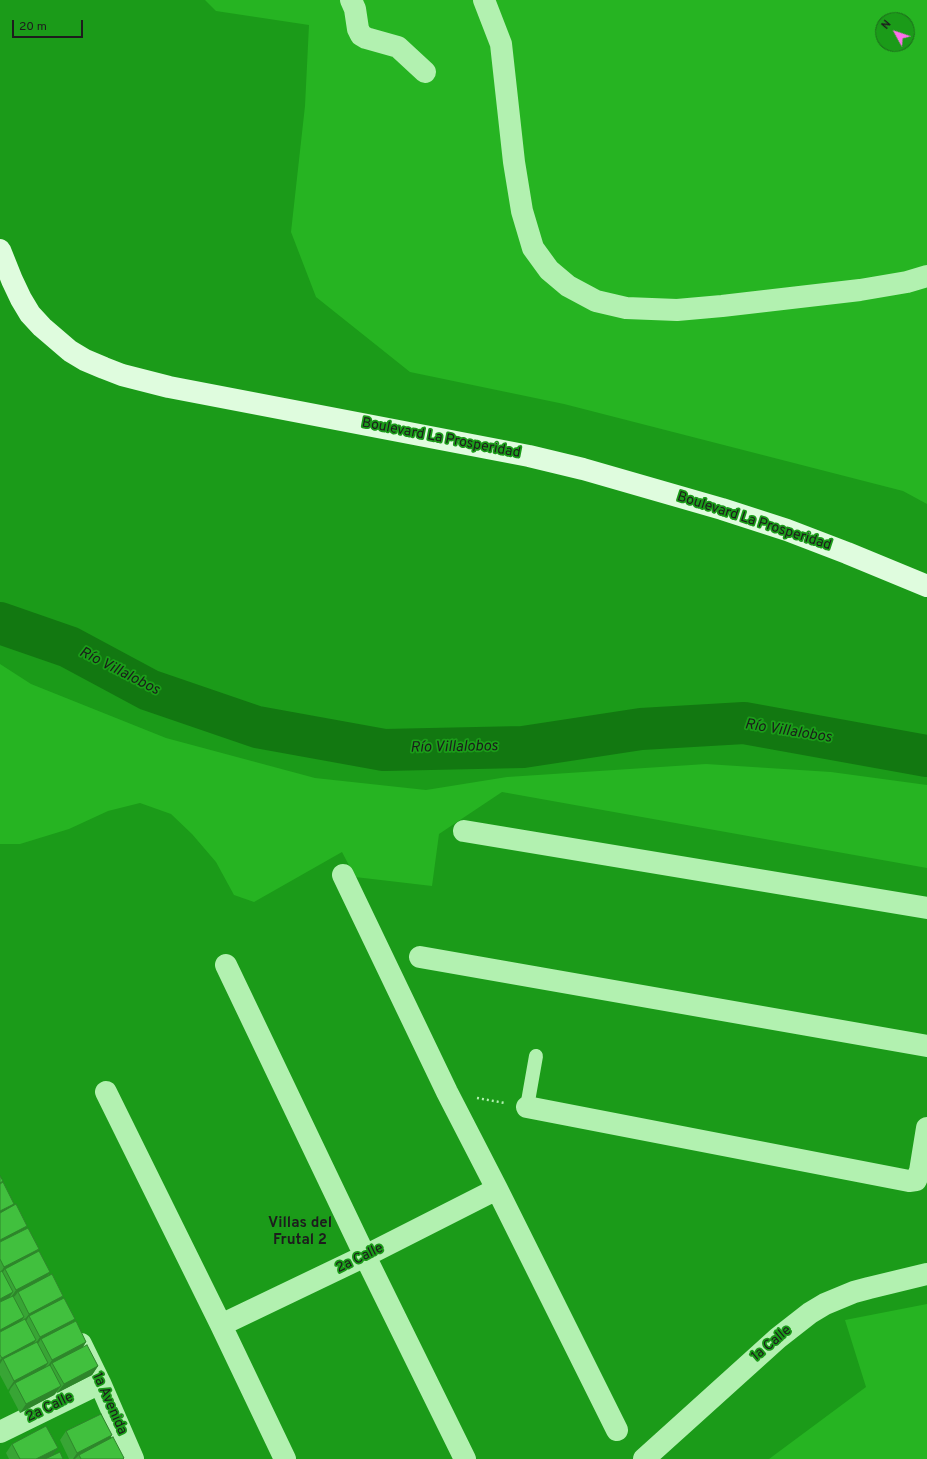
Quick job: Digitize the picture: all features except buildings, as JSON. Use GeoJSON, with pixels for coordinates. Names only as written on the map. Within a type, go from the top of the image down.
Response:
{"type":"FeatureCollection","features":[{"type":"Feature","properties":{"kind":"main road","name":"Boulevard La Prosperidad"},"geometry":{"type":"LineString","coordinates":[[0,250],[12,280],[30,314],[42,327],[70,351],[85,360],[122,375],[169,387],[529,456],[583,469],[715,507],[787,530],[927,586]]}},
{"type":"Feature","properties":{"kind":"street"},"geometry":{"type":"LineString","coordinates":[[351,0],[355,9],[358,29],[361,35],[366,38],[398,47],[425,72]]}},
{"type":"Feature","properties":{"kind":"street"},"geometry":{"type":"LineString","coordinates":[[484,0],[501,44],[514,162],[522,211],[533,248],[549,270],[568,286],[596,301],[626,308],[677,310],[860,290],[907,282],[927,276]]}},
{"type":"Feature","properties":{"kind":"street"},"geometry":{"type":"LineString","coordinates":[[464,831],[927,908]]}},
{"type":"Feature","properties":{"kind":"street"},"geometry":{"type":"LineString","coordinates":[[343,875],[447,1092],[617,1430]]}},
{"type":"Feature","properties":{"kind":"street"},"geometry":{"type":"LineString","coordinates":[[420,957],[927,1046]]}},
{"type":"Feature","properties":{"kind":"street"},"geometry":{"type":"LineString","coordinates":[[226,965],[365,1256],[465,1459]]}},
{"type":"Feature","properties":{"kind":"street"},"geometry":{"type":"LineString","coordinates":[[106,1092],[221,1325],[285,1459]]}},
{"type":"Feature","properties":{"kind":"street"},"geometry":{"type":"LineString","coordinates":[[528,1108],[909,1181],[916,1180],[920,1172],[927,1128]]}},
{"type":"Feature","properties":{"kind":"street","name":"2a Calle"},"geometry":{"type":"LineString","coordinates":[[221,1325],[365,1256],[497,1189]]}},
{"type":"Feature","properties":{"kind":"street","name":"1a Calle"},"geometry":{"type":"LineString","coordinates":[[644,1459],[778,1338],[825,1304],[854,1292],[927,1274]]}},
{"type":"Feature","properties":{"kind":"street","name":"1a Avenida"},"geometry":{"type":"LineString","coordinates":[[74,1329],[100,1383],[133,1459]]}},
{"type":"Feature","properties":{"kind":"street","name":"2a Calle"},"geometry":{"type":"LineString","coordinates":[[0,1432],[100,1383]]}},
{"type":"Feature","properties":{"kind":"lane"},"geometry":{"type":"LineString","coordinates":[[528,1108],[536,1056]]}},
{"type":"Feature","properties":{"kind":"path"},"geometry":{"type":"LineString","coordinates":[[447,1092],[528,1108]]}},
{"type":"Feature","properties":{"kind":"green space"},"geometry":{"type":"Polygon","coordinates":[[[205,0],[927,0],[927,504],[903,491],[564,404],[410,372],[316,297],[291,232],[305,106],[309,25],[216,11],[205,0]]]}},
{"type":"Feature","properties":{"kind":"green space"},"geometry":{"type":"Polygon","coordinates":[[[0,664],[31,684],[166,738],[315,778],[426,790],[507,777],[706,764],[831,772],[927,785],[927,868],[502,792],[439,834],[432,886],[355,877],[342,852],[254,902],[234,895],[216,862],[192,834],[171,814],[140,803],[108,811],[69,829],[20,844],[0,844],[0,664]]]}},
{"type":"Feature","properties":{"kind":"green space"},"geometry":{"type":"Polygon","coordinates":[[[927,1304],[927,1459],[769,1459],[866,1387],[845,1320],[927,1304]]]}},
{"type":"Feature","properties":{"kind":"waterway","name":"Río Villalobos"},"geometry":{"type":"LineString","coordinates":[[0,623],[69,647],[149,690],[257,727],[384,750],[523,747],[641,729],[744,723],[927,756]]}},
{"type":"Feature","properties":{"kind":"district","name":"Villas del Frutal 2"},"geometry":{"type":"Point","coordinates":[300,1232]}}]}
